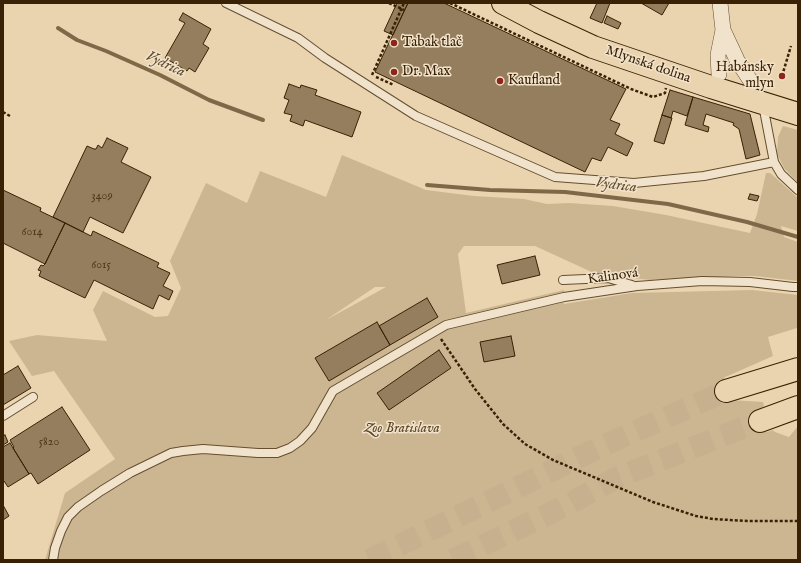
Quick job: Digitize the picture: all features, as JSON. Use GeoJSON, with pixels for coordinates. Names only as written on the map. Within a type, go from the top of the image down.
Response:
{"type":"FeatureCollection","features":[{"type":"Feature","properties":{"kind":"main road","name":"Mlynská dolina"},"geometry":{"type":"LineString","coordinates":[[503,3],[539,22],[593,46],[722,83],[752,83],[798,98]]}},
{"type":"Feature","properties":{"kind":"main road","name":"Mlynská dolina"},"geometry":{"type":"LineString","coordinates":[[534,3],[601,34],[722,83],[763,102],[798,114]]}},
{"type":"Feature","properties":{"kind":"main road"},"geometry":{"type":"LineString","coordinates":[[752,83],[763,102]]}},
{"type":"Feature","properties":{"kind":"main road"},"geometry":{"type":"LineString","coordinates":[[726,391],[798,369]]}},
{"type":"Feature","properties":{"kind":"main road"},"geometry":{"type":"LineString","coordinates":[[760,421],[798,407]]}},
{"type":"Feature","properties":{"kind":"street"},"geometry":{"type":"LineString","coordinates":[[720,3],[723,30],[718,55],[722,83]]}},
{"type":"Feature","properties":{"kind":"street"},"geometry":{"type":"LineString","coordinates":[[723,30],[737,60],[752,83]]}},
{"type":"Feature","properties":{"kind":"lane"},"geometry":{"type":"LineString","coordinates":[[226,3],[298,38],[324,58],[416,116],[554,177],[634,183],[704,176],[774,162]]}},
{"type":"Feature","properties":{"kind":"lane"},"geometry":{"type":"LineString","coordinates":[[763,102],[774,162],[781,174],[798,190]]}},
{"type":"Feature","properties":{"kind":"lane"},"geometry":{"type":"LineString","coordinates":[[563,280],[608,278],[637,286]]}},
{"type":"Feature","properties":{"kind":"lane","name":"Kalinová"},"geometry":{"type":"LineString","coordinates":[[53,560],[55,548],[68,517],[78,507],[112,483],[152,461],[171,453],[203,449],[277,453],[290,448],[300,441],[312,428],[334,391],[435,330],[446,325],[564,297],[637,286],[702,281],[750,282],[798,287]]}},
{"type":"Feature","properties":{"kind":"lane"},"geometry":{"type":"LineString","coordinates":[[3,416],[33,397]]}},
{"type":"Feature","properties":{"kind":"path"},"geometry":{"type":"LineString","coordinates":[[389,3],[403,10]]}},
{"type":"Feature","properties":{"kind":"path"},"geometry":{"type":"LineString","coordinates":[[394,85],[371,74],[403,10],[404,3]]}},
{"type":"Feature","properties":{"kind":"path"},"geometry":{"type":"LineString","coordinates":[[450,3],[631,89],[653,97],[665,93],[668,84]]}},
{"type":"Feature","properties":{"kind":"path"},"geometry":{"type":"LineString","coordinates":[[782,76],[791,46]]}},
{"type":"Feature","properties":{"kind":"path"},"geometry":{"type":"LineString","coordinates":[[3,112],[10,116]]}},
{"type":"Feature","properties":{"kind":"path"},"geometry":{"type":"LineString","coordinates":[[435,330],[475,389],[503,424],[525,444],[547,457],[653,502],[696,516],[741,521],[798,521]]}},
{"type":"Feature","properties":{"kind":"green space"},"geometry":{"type":"Polygon","coordinates":[[[783,126],[798,130],[798,183],[784,168],[777,154],[778,137],[783,126]]]}},
{"type":"Feature","properties":{"kind":"green space","name":"Zoo Bratislava"},"geometry":{"type":"Polygon","coordinates":[[[342,155],[426,190],[474,196],[524,199],[547,204],[569,203],[613,206],[666,215],[750,233],[757,214],[766,173],[770,173],[798,198],[798,231],[781,226],[784,237],[798,242],[798,281],[755,276],[650,280],[596,274],[535,246],[464,246],[458,254],[466,313],[564,290],[564,304],[632,293],[752,290],[798,295],[798,329],[797,328],[768,337],[773,356],[725,377],[722,382],[730,400],[763,402],[764,406],[755,412],[761,431],[767,432],[773,430],[789,437],[798,426],[798,560],[45,560],[65,493],[115,459],[54,371],[32,376],[9,341],[37,335],[107,341],[93,310],[103,291],[155,317],[168,316],[181,288],[170,261],[206,183],[247,203],[260,171],[326,197],[342,155]],[[375,287],[326,320],[386,287],[375,287]]]}},
{"type":"Feature","properties":{"kind":"building"},"geometry":{"type":"Polygon","coordinates":[[[397,3],[408,3],[393,35],[384,31],[397,3]]]}},
{"type":"Feature","properties":{"kind":"building","name":"Kaufland"},"geometry":{"type":"Polygon","coordinates":[[[408,3],[444,3],[626,89],[610,120],[620,124],[615,134],[633,143],[627,156],[608,147],[601,161],[592,158],[585,172],[375,72],[408,3]]]}},
{"type":"Feature","properties":{"kind":"building"},"geometry":{"type":"Polygon","coordinates":[[[597,3],[610,3],[602,23],[590,18],[597,3]]]}},
{"type":"Feature","properties":{"kind":"building"},"geometry":{"type":"Polygon","coordinates":[[[641,3],[669,3],[662,15],[641,3]]]}},
{"type":"Feature","properties":{"kind":"building"},"geometry":{"type":"Polygon","coordinates":[[[183,13],[211,29],[203,44],[209,48],[195,72],[189,68],[187,71],[165,58],[185,23],[179,20],[183,13]]]}},
{"type":"Feature","properties":{"kind":"building"},"geometry":{"type":"Polygon","coordinates":[[[607,16],[621,23],[618,29],[604,23],[607,16]]]}},
{"type":"Feature","properties":{"kind":"building"},"geometry":{"type":"Polygon","coordinates":[[[289,84],[300,88],[301,85],[317,90],[315,95],[361,112],[352,137],[305,120],[303,126],[290,121],[292,115],[284,113],[289,100],[284,98],[289,84]]]}},
{"type":"Feature","properties":{"kind":"building"},"geometry":{"type":"Polygon","coordinates":[[[670,90],[693,97],[687,116],[673,111],[671,118],[662,115],[670,90]]]}},
{"type":"Feature","properties":{"kind":"building"},"geometry":{"type":"Polygon","coordinates":[[[693,97],[750,114],[760,155],[746,159],[739,129],[733,125],[734,123],[706,114],[703,125],[709,127],[708,132],[685,125],[693,97]]]}},
{"type":"Feature","properties":{"kind":"building"},"geometry":{"type":"Polygon","coordinates":[[[662,115],[672,118],[664,144],[654,141],[662,115]]]}},
{"type":"Feature","properties":{"kind":"building"},"geometry":{"type":"Polygon","coordinates":[[[107,138],[128,148],[121,162],[151,177],[123,233],[90,217],[83,232],[53,217],[87,146],[96,149],[98,145],[102,148],[107,138]]]}},
{"type":"Feature","properties":{"kind":"building"},"geometry":{"type":"Polygon","coordinates":[[[3,190],[41,208],[40,211],[65,223],[45,264],[3,243],[3,190]]]}},
{"type":"Feature","properties":{"kind":"building"},"geometry":{"type":"Polygon","coordinates":[[[750,194],[759,196],[757,201],[748,199],[750,194]]]}},
{"type":"Feature","properties":{"kind":"building"},"geometry":{"type":"Polygon","coordinates":[[[65,223],[91,236],[93,231],[159,263],[157,267],[170,273],[163,286],[173,291],[169,300],[159,295],[153,309],[94,280],[85,298],[39,276],[41,271],[38,270],[41,265],[43,266],[45,264],[65,223]]]}},
{"type":"Feature","properties":{"kind":"building"},"geometry":{"type":"Polygon","coordinates":[[[535,256],[540,275],[502,284],[497,265],[535,256]]]}},
{"type":"Feature","properties":{"kind":"building"},"geometry":{"type":"Polygon","coordinates":[[[427,298],[438,317],[390,345],[379,326],[427,298]]]}},
{"type":"Feature","properties":{"kind":"building"},"geometry":{"type":"Polygon","coordinates":[[[377,322],[390,345],[329,381],[315,358],[377,322]]]}},
{"type":"Feature","properties":{"kind":"building"},"geometry":{"type":"Polygon","coordinates":[[[511,336],[515,356],[484,362],[480,342],[511,336]]]}},
{"type":"Feature","properties":{"kind":"building"},"geometry":{"type":"Polygon","coordinates":[[[439,350],[451,368],[389,410],[377,393],[439,350]]]}},
{"type":"Feature","properties":{"kind":"building"},"geometry":{"type":"Polygon","coordinates":[[[18,366],[31,388],[3,405],[3,375],[18,366]]]}},
{"type":"Feature","properties":{"kind":"building"},"geometry":{"type":"Polygon","coordinates":[[[62,407],[90,450],[38,484],[31,473],[29,474],[13,448],[14,447],[10,440],[62,407]]]}},
{"type":"Feature","properties":{"kind":"building"},"geometry":{"type":"Polygon","coordinates":[[[5,435],[8,442],[3,445],[3,436],[5,435]]]}},
{"type":"Feature","properties":{"kind":"building"},"geometry":{"type":"Polygon","coordinates":[[[10,443],[29,474],[8,487],[4,481],[3,482],[3,447],[10,443]]]}},
{"type":"Feature","properties":{"kind":"building"},"geometry":{"type":"Polygon","coordinates":[[[3,505],[9,516],[3,520],[3,505]]]}},
{"type":"Feature","properties":{"kind":"waterway","name":"Vydrica"},"geometry":{"type":"LineString","coordinates":[[58,28],[77,40],[160,75],[209,100],[263,120]]}},
{"type":"Feature","properties":{"kind":"waterway","name":"Vydrica"},"geometry":{"type":"LineString","coordinates":[[427,185],[490,190],[565,192],[668,204],[747,222],[798,237]]}},
{"type":"Feature","properties":{"kind":"tunnel"},"geometry":{"type":"LineString","coordinates":[[369,560],[600,447],[726,391]]}},
{"type":"Feature","properties":{"kind":"tunnel"},"geometry":{"type":"LineString","coordinates":[[453,560],[565,506],[616,478],[760,421]]}},
{"type":"Feature","properties":{"kind":"place","name":"Tabak tlač"},"geometry":{"type":"Point","coordinates":[394,43]}},
{"type":"Feature","properties":{"kind":"place","name":"Dr. Max"},"geometry":{"type":"Point","coordinates":[394,72]}},
{"type":"Feature","properties":{"kind":"place","name":"Habánsky mlyn"},"geometry":{"type":"Point","coordinates":[782,76]}},
{"type":"Feature","properties":{"kind":"place","name":"Kaufland"},"geometry":{"type":"Point","coordinates":[500,81]}}]}
